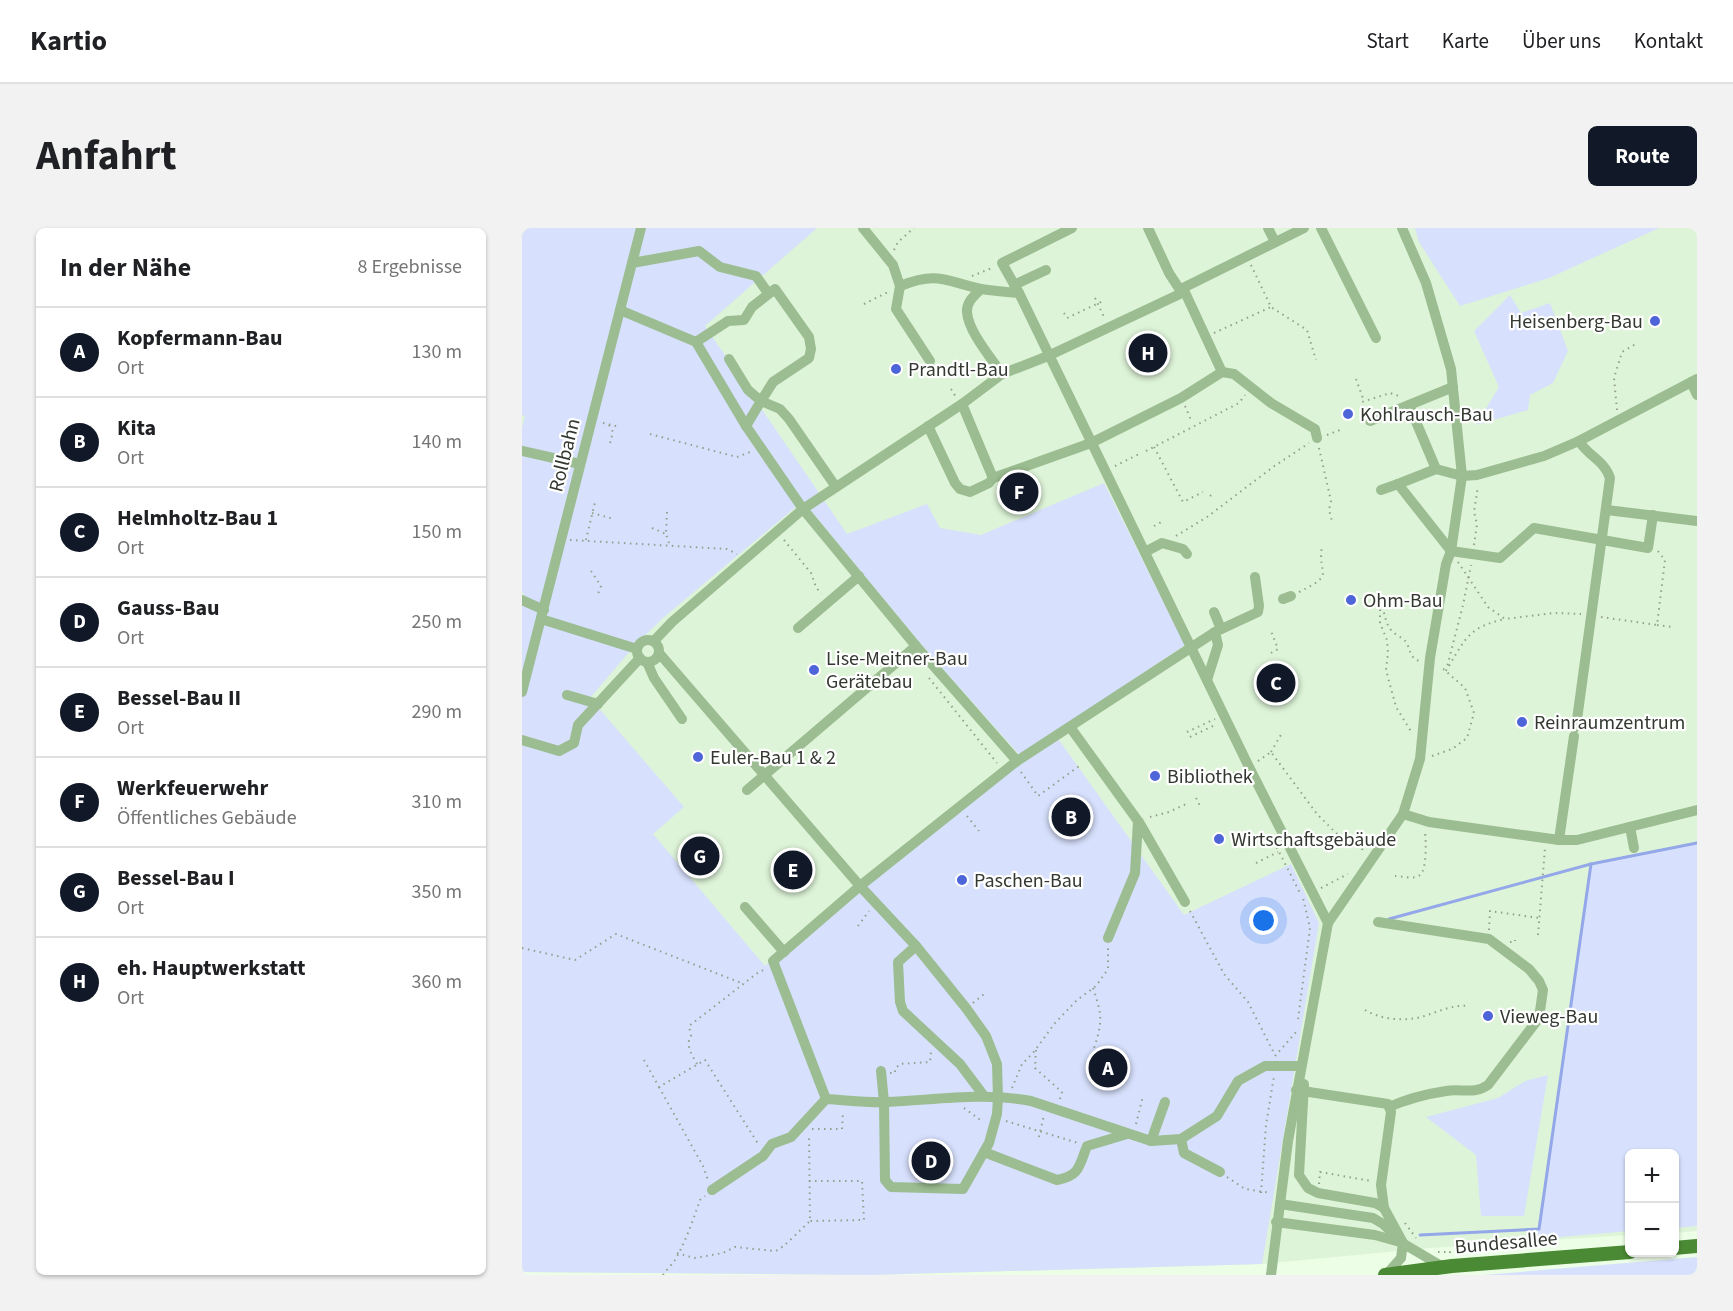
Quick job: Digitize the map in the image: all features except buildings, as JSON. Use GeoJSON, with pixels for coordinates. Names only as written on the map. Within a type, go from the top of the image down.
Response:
{"type":"FeatureCollection","features":[{"type":"Feature","properties":{"kind":"main road"},"geometry":{"type":"LineString","coordinates":[[1679,1248],[1697,1246]]}},
{"type":"Feature","properties":{"kind":"main road","name":"Bundesallee"},"geometry":{"type":"LineString","coordinates":[[1386,1275],[1443,1267],[1625,1252]]}},
{"type":"Feature","properties":{"kind":"street","name":"Rollbahn"},"geometry":{"type":"LineString","coordinates":[[522,692],[641,228]]}},
{"type":"Feature","properties":{"kind":"street"},"geometry":{"type":"LineString","coordinates":[[863,228],[891,262],[900,286],[896,309],[930,361]]}},
{"type":"Feature","properties":{"kind":"street"},"geometry":{"type":"LineString","coordinates":[[1072,228],[1002,263],[1328,923]]}},
{"type":"Feature","properties":{"kind":"street"},"geometry":{"type":"LineString","coordinates":[[1148,228],[1169,273],[1183,290],[1222,372]]}},
{"type":"Feature","properties":{"kind":"street"},"geometry":{"type":"LineString","coordinates":[[1268,228],[1275,242]]}},
{"type":"Feature","properties":{"kind":"street"},"geometry":{"type":"LineString","coordinates":[[654,641],[672,622],[803,509],[962,404],[1002,374],[1048,356],[1108,327],[1304,228]]}},
{"type":"Feature","properties":{"kind":"street"},"geometry":{"type":"LineString","coordinates":[[1321,228],[1376,338]]}},
{"type":"Feature","properties":{"kind":"street"},"geometry":{"type":"LineString","coordinates":[[1384,1208],[1375,1203],[1318,1193],[1308,1188],[1299,1175],[1300,1090],[1301,1066],[1328,923],[1403,814],[1420,759],[1426,660],[1446,564],[1451,551],[1462,476],[1451,369],[1426,283],[1402,228]]}},
{"type":"Feature","properties":{"kind":"street"},"geometry":{"type":"LineString","coordinates":[[632,263],[699,251],[720,267],[756,276],[768,293]]}},
{"type":"Feature","properties":{"kind":"street"},"geometry":{"type":"LineString","coordinates":[[900,286],[919,279],[945,278],[981,289],[1016,290],[1046,270]]}},
{"type":"Feature","properties":{"kind":"street"},"geometry":{"type":"LineString","coordinates":[[696,342],[728,321],[744,320],[752,307],[775,289],[809,337],[811,349],[809,358],[773,382],[746,426]]}},
{"type":"Feature","properties":{"kind":"street"},"geometry":{"type":"LineString","coordinates":[[981,289],[970,300],[967,311],[973,330],[1002,374]]}},
{"type":"Feature","properties":{"kind":"street"},"geometry":{"type":"LineString","coordinates":[[620,310],[696,342],[746,426],[803,509],[1016,762]]}},
{"type":"Feature","properties":{"kind":"street"},"geometry":{"type":"LineString","coordinates":[[729,359],[748,390],[761,401],[780,409],[789,419],[836,487]]}},
{"type":"Feature","properties":{"kind":"street"},"geometry":{"type":"LineString","coordinates":[[928,426],[955,483],[960,489],[970,492],[989,483],[993,478],[1091,443],[1181,398],[1222,372],[1234,374],[1271,403],[1315,429],[1317,438]]}},
{"type":"Feature","properties":{"kind":"street"},"geometry":{"type":"LineString","coordinates":[[1382,490],[1436,469],[1462,476],[1477,475],[1544,456],[1694,381],[1697,395]]}},
{"type":"Feature","properties":{"kind":"street"},"geometry":{"type":"LineString","coordinates":[[1368,417],[1409,405],[1453,387]]}},
{"type":"Feature","properties":{"kind":"street"},"geometry":{"type":"LineString","coordinates":[[962,404],[993,478]]}},
{"type":"Feature","properties":{"kind":"street"},"geometry":{"type":"LineString","coordinates":[[1409,405],[1436,469]]}},
{"type":"Feature","properties":{"kind":"street"},"geometry":{"type":"LineString","coordinates":[[1559,840],[1610,478],[1608,469],[1600,460],[1589,454],[1578,441]]}},
{"type":"Feature","properties":{"kind":"street"},"geometry":{"type":"LineString","coordinates":[[522,451],[580,464]]}},
{"type":"Feature","properties":{"kind":"street"},"geometry":{"type":"LineString","coordinates":[[1398,484],[1451,551],[1500,558],[1534,528],[1648,548],[1653,515]]}},
{"type":"Feature","properties":{"kind":"street"},"geometry":{"type":"LineString","coordinates":[[1607,510],[1697,521]]}},
{"type":"Feature","properties":{"kind":"street"},"geometry":{"type":"LineString","coordinates":[[1145,552],[1162,543],[1183,549],[1187,554]]}},
{"type":"Feature","properties":{"kind":"street"},"geometry":{"type":"LineString","coordinates":[[798,628],[859,576]]}},
{"type":"Feature","properties":{"kind":"street"},"geometry":{"type":"LineString","coordinates":[[826,1099],[773,961],[860,886],[1016,762],[1218,630],[1258,612],[1255,577]]}},
{"type":"Feature","properties":{"kind":"street"},"geometry":{"type":"LineString","coordinates":[[522,600],[542,614],[641,656],[653,660],[659,652]]}},
{"type":"Feature","properties":{"kind":"street"},"geometry":{"type":"LineString","coordinates":[[1207,680],[1218,645],[1218,630],[1214,612]]}},
{"type":"Feature","properties":{"kind":"street"},"geometry":{"type":"LineString","coordinates":[[654,641],[646,640],[638,646],[641,656],[682,719]]}},
{"type":"Feature","properties":{"kind":"street"},"geometry":{"type":"LineString","coordinates":[[654,641],[659,652],[860,886],[916,946],[986,1036],[997,1064],[996,1117],[984,1152],[963,1189],[891,1187],[885,1180],[884,1102],[881,1072]]}},
{"type":"Feature","properties":{"kind":"street"},"geometry":{"type":"LineString","coordinates":[[747,790],[916,646]]}},
{"type":"Feature","properties":{"kind":"street"},"geometry":{"type":"LineString","coordinates":[[522,741],[559,751],[574,743],[578,725],[641,656]]}},
{"type":"Feature","properties":{"kind":"street"},"geometry":{"type":"LineString","coordinates":[[567,695],[598,704]]}},
{"type":"Feature","properties":{"kind":"street"},"geometry":{"type":"LineString","coordinates":[[1070,727],[1138,821],[1185,902]]}},
{"type":"Feature","properties":{"kind":"street"},"geometry":{"type":"LineString","coordinates":[[1403,814],[1429,822],[1559,840],[1577,840],[1697,810]]}},
{"type":"Feature","properties":{"kind":"street"},"geometry":{"type":"LineString","coordinates":[[1107,938],[1135,873],[1138,821]]}},
{"type":"Feature","properties":{"kind":"street"},"geometry":{"type":"LineString","coordinates":[[1630,827],[1634,848]]}},
{"type":"Feature","properties":{"kind":"street"},"geometry":{"type":"LineString","coordinates":[[745,907],[784,952]]}},
{"type":"Feature","properties":{"kind":"street"},"geometry":{"type":"LineString","coordinates":[[1378,922],[1489,939],[1529,969],[1543,990],[1539,1018],[1488,1085],[1480,1090],[1448,1090],[1403,1101],[1389,1107]]}},
{"type":"Feature","properties":{"kind":"street"},"geometry":{"type":"LineString","coordinates":[[916,946],[898,962],[900,1002],[905,1015],[967,1072],[984,1096]]}},
{"type":"Feature","properties":{"kind":"street"},"geometry":{"type":"LineString","coordinates":[[826,1099],[884,1102],[984,1096],[1013,1098],[1151,1141],[1181,1139],[1217,1116],[1238,1081],[1275,1060],[1301,1066]]}},
{"type":"Feature","properties":{"kind":"street"},"geometry":{"type":"LineString","coordinates":[[1300,1090],[1388,1104],[1391,1112],[1381,1185],[1384,1208],[1403,1243],[1401,1258],[1386,1275]]}},
{"type":"Feature","properties":{"kind":"street"},"geometry":{"type":"LineString","coordinates":[[1271,1275],[1276,1222],[1300,1090]]}},
{"type":"Feature","properties":{"kind":"street"},"geometry":{"type":"LineString","coordinates":[[712,1190],[764,1156],[772,1144],[791,1137],[826,1099]]}},
{"type":"Feature","properties":{"kind":"street"},"geometry":{"type":"LineString","coordinates":[[1151,1141],[1165,1102]]}},
{"type":"Feature","properties":{"kind":"street"},"geometry":{"type":"LineString","coordinates":[[984,1152],[1057,1180],[1069,1178],[1077,1172],[1087,1146],[1130,1134]]}},
{"type":"Feature","properties":{"kind":"street"},"geometry":{"type":"LineString","coordinates":[[1181,1139],[1184,1153],[1220,1172]]}},
{"type":"Feature","properties":{"kind":"street"},"geometry":{"type":"LineString","coordinates":[[1280,1199],[1373,1218],[1403,1243],[1443,1267]]}},
{"type":"Feature","properties":{"kind":"street"},"geometry":{"type":"LineString","coordinates":[[1276,1222],[1376,1235],[1403,1243]]}},
{"type":"Feature","properties":{"kind":"path"},"geometry":{"type":"LineString","coordinates":[[891,262],[898,242],[914,228]]}},
{"type":"Feature","properties":{"kind":"path"},"geometry":{"type":"LineString","coordinates":[[1247,256],[1271,307],[1306,330],[1316,360]]}},
{"type":"Feature","properties":{"kind":"path"},"geometry":{"type":"LineString","coordinates":[[962,282],[1002,263]]}},
{"type":"Feature","properties":{"kind":"path"},"geometry":{"type":"LineString","coordinates":[[864,304],[900,286]]}},
{"type":"Feature","properties":{"kind":"path"},"geometry":{"type":"LineString","coordinates":[[1095,298],[1108,327]]}},
{"type":"Feature","properties":{"kind":"path"},"geometry":{"type":"LineString","coordinates":[[1065,313],[1067,318],[1103,300]]}},
{"type":"Feature","properties":{"kind":"path"},"geometry":{"type":"LineString","coordinates":[[1206,337],[1271,307]]}},
{"type":"Feature","properties":{"kind":"path"},"geometry":{"type":"LineString","coordinates":[[1618,420],[1614,378],[1622,352],[1636,344]]}},
{"type":"Feature","properties":{"kind":"path"},"geometry":{"type":"LineString","coordinates":[[1356,379],[1368,417]]}},
{"type":"Feature","properties":{"kind":"path"},"geometry":{"type":"LineString","coordinates":[[1364,401],[1390,393],[1406,398],[1396,402]]}},
{"type":"Feature","properties":{"kind":"path"},"geometry":{"type":"LineString","coordinates":[[1181,398],[1191,420],[1189,421]]}},
{"type":"Feature","properties":{"kind":"path"},"geometry":{"type":"LineString","coordinates":[[1146,451],[1239,403]]}},
{"type":"Feature","properties":{"kind":"path"},"geometry":{"type":"LineString","coordinates":[[591,421],[620,427]]}},
{"type":"Feature","properties":{"kind":"path"},"geometry":{"type":"LineString","coordinates":[[608,425],[613,432],[609,447]]}},
{"type":"Feature","properties":{"kind":"path"},"geometry":{"type":"LineString","coordinates":[[1162,543],[1208,517],[1273,467],[1317,438],[1340,430]]}},
{"type":"Feature","properties":{"kind":"path"},"geometry":{"type":"LineString","coordinates":[[650,434],[737,457],[761,448]]}},
{"type":"Feature","properties":{"kind":"path"},"geometry":{"type":"LineString","coordinates":[[1317,438],[1331,501],[1329,510],[1332,521]]}},
{"type":"Feature","properties":{"kind":"path"},"geometry":{"type":"LineString","coordinates":[[684,449],[686,444]]}},
{"type":"Feature","properties":{"kind":"path"},"geometry":{"type":"LineString","coordinates":[[1154,447],[1183,502],[1203,492]]}},
{"type":"Feature","properties":{"kind":"path"},"geometry":{"type":"LineString","coordinates":[[1105,471],[1139,454]]}},
{"type":"Feature","properties":{"kind":"path"},"geometry":{"type":"LineString","coordinates":[[1446,670],[1469,578],[1478,524],[1474,512],[1478,485],[1477,475]]}},
{"type":"Feature","properties":{"kind":"path"},"geometry":{"type":"LineString","coordinates":[[585,541],[595,502]]}},
{"type":"Feature","properties":{"kind":"path"},"geometry":{"type":"LineString","coordinates":[[667,512],[666,534],[670,546]]}},
{"type":"Feature","properties":{"kind":"path"},"geometry":{"type":"LineString","coordinates":[[592,513],[614,519]]}},
{"type":"Feature","properties":{"kind":"path"},"geometry":{"type":"LineString","coordinates":[[1154,526],[1163,521]]}},
{"type":"Feature","properties":{"kind":"path"},"geometry":{"type":"LineString","coordinates":[[652,528],[666,534]]}},
{"type":"Feature","properties":{"kind":"path"},"geometry":{"type":"LineString","coordinates":[[776,531],[811,573],[816,587],[828,602]]}},
{"type":"Feature","properties":{"kind":"path"},"geometry":{"type":"LineString","coordinates":[[562,539],[727,549],[745,558]]}},
{"type":"Feature","properties":{"kind":"path"},"geometry":{"type":"LineString","coordinates":[[1287,598],[1322,578],[1324,573],[1322,546]]}},
{"type":"Feature","properties":{"kind":"path"},"geometry":{"type":"LineString","coordinates":[[1648,548],[1661,553],[1665,560],[1657,625]]}},
{"type":"Feature","properties":{"kind":"path"},"geometry":{"type":"LineString","coordinates":[[1451,551],[1488,607],[1505,619]]}},
{"type":"Feature","properties":{"kind":"path"},"geometry":{"type":"LineString","coordinates":[[591,572],[601,586],[598,594]]}},
{"type":"Feature","properties":{"kind":"path"},"geometry":{"type":"LineString","coordinates":[[1371,593],[1381,600],[1387,623],[1392,631],[1404,640],[1412,658],[1426,660],[1446,670],[1465,688],[1471,700],[1474,713],[1467,738],[1452,749],[1420,759]]}},
{"type":"Feature","properties":{"kind":"path"},"geometry":{"type":"LineString","coordinates":[[1377,598],[1380,623],[1388,640],[1385,666],[1393,696],[1401,716],[1415,737],[1417,727]]}},
{"type":"Feature","properties":{"kind":"path"},"geometry":{"type":"LineString","coordinates":[[1446,670],[1467,636],[1484,625],[1505,619],[1554,613],[1592,615],[1671,627]]}},
{"type":"Feature","properties":{"kind":"path"},"geometry":{"type":"LineString","coordinates":[[1271,631],[1278,649],[1271,653]]}},
{"type":"Feature","properties":{"kind":"path"},"geometry":{"type":"LineString","coordinates":[[923,671],[1004,771]]}},
{"type":"Feature","properties":{"kind":"path"},"geometry":{"type":"LineString","coordinates":[[1187,732],[1224,715]]}},
{"type":"Feature","properties":{"kind":"path"},"geometry":{"type":"LineString","coordinates":[[1190,737],[1207,729]]}},
{"type":"Feature","properties":{"kind":"path"},"geometry":{"type":"LineString","coordinates":[[1271,752],[1282,733]]}},
{"type":"Feature","properties":{"kind":"path"},"geometry":{"type":"LineString","coordinates":[[1016,762],[1038,796],[1092,757]]}},
{"type":"Feature","properties":{"kind":"path"},"geometry":{"type":"LineString","coordinates":[[1196,798],[1200,806]]}},
{"type":"Feature","properties":{"kind":"path"},"geometry":{"type":"LineString","coordinates":[[1138,821],[1169,812],[1186,804]]}},
{"type":"Feature","properties":{"kind":"path"},"geometry":{"type":"LineString","coordinates":[[959,807],[979,831]]}},
{"type":"Feature","properties":{"kind":"path"},"geometry":{"type":"LineString","coordinates":[[1395,876],[1416,877],[1423,871],[1427,842],[1424,827],[1429,822]]}},
{"type":"Feature","properties":{"kind":"path"},"geometry":{"type":"LineString","coordinates":[[1538,935],[1546,838]]}},
{"type":"Feature","properties":{"kind":"path"},"geometry":{"type":"LineString","coordinates":[[1256,863],[1278,852]]}},
{"type":"Feature","properties":{"kind":"path"},"geometry":{"type":"LineString","coordinates":[[858,926],[874,901]]}},
{"type":"Feature","properties":{"kind":"path"},"geometry":{"type":"LineString","coordinates":[[1185,902],[1224,974],[1248,1002],[1275,1060],[1266,1125],[1261,1193]]}},
{"type":"Feature","properties":{"kind":"path"},"geometry":{"type":"LineString","coordinates":[[1515,940],[1515,942],[1489,939],[1490,911],[1539,918]]}},
{"type":"Feature","properties":{"kind":"path"},"geometry":{"type":"LineString","coordinates":[[522,948],[575,960],[616,934],[744,984]]}},
{"type":"Feature","properties":{"kind":"path"},"geometry":{"type":"LineString","coordinates":[[1013,1098],[1011,1089],[1022,1064],[1055,1023],[1077,1000],[1093,988],[1108,969],[1107,938]]}},
{"type":"Feature","properties":{"kind":"path"},"geometry":{"type":"LineString","coordinates":[[697,1064],[690,1051],[688,1040],[691,1036],[688,1026],[760,971],[775,968]]}},
{"type":"Feature","properties":{"kind":"path"},"geometry":{"type":"LineString","coordinates":[[1093,988],[1102,1024],[1094,1048]]}},
{"type":"Feature","properties":{"kind":"path"},"geometry":{"type":"LineString","coordinates":[[1365,1010],[1374,1015],[1394,1019],[1417,1018],[1456,1005],[1469,1006]]}},
{"type":"Feature","properties":{"kind":"path"},"geometry":{"type":"LineString","coordinates":[[1036,1049],[1035,1068],[1062,1092],[1058,1111]]}},
{"type":"Feature","properties":{"kind":"path"},"geometry":{"type":"LineString","coordinates":[[881,1072],[895,1073],[895,1069],[900,1064],[930,1062],[930,1052],[945,1051]]}},
{"type":"Feature","properties":{"kind":"path"},"geometry":{"type":"LineString","coordinates":[[644,1060],[703,1166],[712,1190],[700,1200],[686,1240],[677,1253],[676,1259],[663,1275]]}},
{"type":"Feature","properties":{"kind":"path"},"geometry":{"type":"LineString","coordinates":[[659,1087],[705,1060],[757,1142],[772,1144]]}},
{"type":"Feature","properties":{"kind":"path"},"geometry":{"type":"LineString","coordinates":[[1130,1134],[1143,1096]]}},
{"type":"Feature","properties":{"kind":"path"},"geometry":{"type":"LineString","coordinates":[[961,1097],[964,1109],[993,1129]]}},
{"type":"Feature","properties":{"kind":"path"},"geometry":{"type":"LineString","coordinates":[[810,1221],[809,1129],[842,1129],[843,1100]]}},
{"type":"Feature","properties":{"kind":"path"},"geometry":{"type":"LineString","coordinates":[[1039,1137],[1047,1107]]}},
{"type":"Feature","properties":{"kind":"path"},"geometry":{"type":"LineString","coordinates":[[996,1117],[1087,1146]]}},
{"type":"Feature","properties":{"kind":"path"},"geometry":{"type":"LineString","coordinates":[[1220,1172],[1245,1189],[1280,1199]]}},
{"type":"Feature","properties":{"kind":"path"},"geometry":{"type":"LineString","coordinates":[[677,1253],[694,1258],[723,1253],[735,1247],[775,1251],[781,1249],[810,1221],[864,1221],[862,1181],[809,1180]]}},
{"type":"Feature","properties":{"kind":"shaded area"},"geometry":{"type":"Polygon","coordinates":[[[522,228],[1697,228],[1697,1231],[1679,1233],[1679,1149],[1625,1149],[1625,1235],[1430,1248],[1262,1264],[870,1275],[522,1272],[522,228]]]}},
{"type":"Feature","properties":{"kind":"shaded area"},"geometry":{"type":"Polygon","coordinates":[[[522,228],[817,228],[705,326],[847,534],[927,504],[940,528],[981,535],[1104,483],[1185,645],[1054,733],[1184,915],[1291,864],[1319,923],[1262,1264],[870,1275],[522,1272],[522,601],[524,594],[522,592],[522,428],[525,416],[522,415],[522,228]],[[803,501],[664,617],[636,644],[590,698],[684,807],[653,834],[765,966],[1024,760],[920,643],[803,501]]]}},
{"type":"Feature","properties":{"kind":"shaded area"},"geometry":{"type":"Polygon","coordinates":[[[1415,228],[1659,228],[1549,278],[1460,306],[1419,242],[1415,228]]]}},
{"type":"Feature","properties":{"kind":"shaded area"},"geometry":{"type":"Polygon","coordinates":[[[1510,295],[1521,313],[1550,303],[1568,351],[1553,383],[1530,395],[1528,410],[1476,425],[1499,387],[1474,331],[1510,295]]]}},
{"type":"Feature","properties":{"kind":"shaded area"},"geometry":{"type":"Polygon","coordinates":[[[1697,843],[1697,1226],[1679,1228],[1679,1149],[1625,1149],[1625,1231],[1537,1239],[1591,864],[1697,843]]]}},
{"type":"Feature","properties":{"kind":"shaded area"},"geometry":{"type":"Polygon","coordinates":[[[1548,1075],[1524,1216],[1481,1216],[1476,1155],[1426,1117],[1498,1098],[1525,1081],[1548,1075]]]}},
{"type":"Feature","properties":{"kind":"shaded area"},"geometry":{"type":"Polygon","coordinates":[[[1697,1257],[1697,1275],[1483,1275],[1697,1257]]]}},
{"type":"Feature","properties":{"kind":"waterway"},"geometry":{"type":"LineString","coordinates":[[1389,919],[1591,864],[1697,843]]}},
{"type":"Feature","properties":{"kind":"waterway"},"geometry":{"type":"LineString","coordinates":[[1420,1235],[1539,1229],[1591,864]]}},
{"type":"Feature","properties":{"kind":"place","name":"Heisenberg-Bau"},"geometry":{"type":"Point","coordinates":[1655,321]}},
{"type":"Feature","properties":{"kind":"place","name":"eh. Hauptwerkstatt"},"geometry":{"type":"Point","coordinates":[1148,353]}},
{"type":"Feature","properties":{"kind":"place","name":"Prandtl-Bau"},"geometry":{"type":"Point","coordinates":[896,369]}},
{"type":"Feature","properties":{"kind":"place","name":"Kohlrausch-Bau"},"geometry":{"type":"Point","coordinates":[1348,414]}},
{"type":"Feature","properties":{"kind":"place","name":"Werkfeuerwehr"},"geometry":{"type":"Point","coordinates":[1019,492]}},
{"type":"Feature","properties":{"kind":"place","name":"Ohm-Bau"},"geometry":{"type":"Point","coordinates":[1351,600]}},
{"type":"Feature","properties":{"kind":"place","name":"Lise-Meitner-Bau Gerätebau"},"geometry":{"type":"Point","coordinates":[814,670]}},
{"type":"Feature","properties":{"kind":"place","name":"Helmholtz-Bau 1"},"geometry":{"type":"Point","coordinates":[1276,683]}},
{"type":"Feature","properties":{"kind":"place","name":"Reinraumzentrum"},"geometry":{"type":"Point","coordinates":[1522,722]}},
{"type":"Feature","properties":{"kind":"place","name":"Euler-Bau 1 & 2"},"geometry":{"type":"Point","coordinates":[698,757]}},
{"type":"Feature","properties":{"kind":"place","name":"Bibliothek"},"geometry":{"type":"Point","coordinates":[1155,776]}},
{"type":"Feature","properties":{"kind":"place","name":"Kita"},"geometry":{"type":"Point","coordinates":[1071,817]}},
{"type":"Feature","properties":{"kind":"place","name":"Wirtschaftsgebäude"},"geometry":{"type":"Point","coordinates":[1219,839]}},
{"type":"Feature","properties":{"kind":"place","name":"Bessel-Bau I"},"geometry":{"type":"Point","coordinates":[700,856]}},
{"type":"Feature","properties":{"kind":"place","name":"Bessel-Bau II"},"geometry":{"type":"Point","coordinates":[793,870]}},
{"type":"Feature","properties":{"kind":"place","name":"Paschen-Bau"},"geometry":{"type":"Point","coordinates":[962,880]}},
{"type":"Feature","properties":{"kind":"place","name":"Vieweg-Bau"},"geometry":{"type":"Point","coordinates":[1488,1016]}},
{"type":"Feature","properties":{"kind":"place","name":"Kopfermann-Bau"},"geometry":{"type":"Point","coordinates":[1108,1068]}},
{"type":"Feature","properties":{"kind":"place","name":"Gauss-Bau"},"geometry":{"type":"Point","coordinates":[931,1161]}}]}
